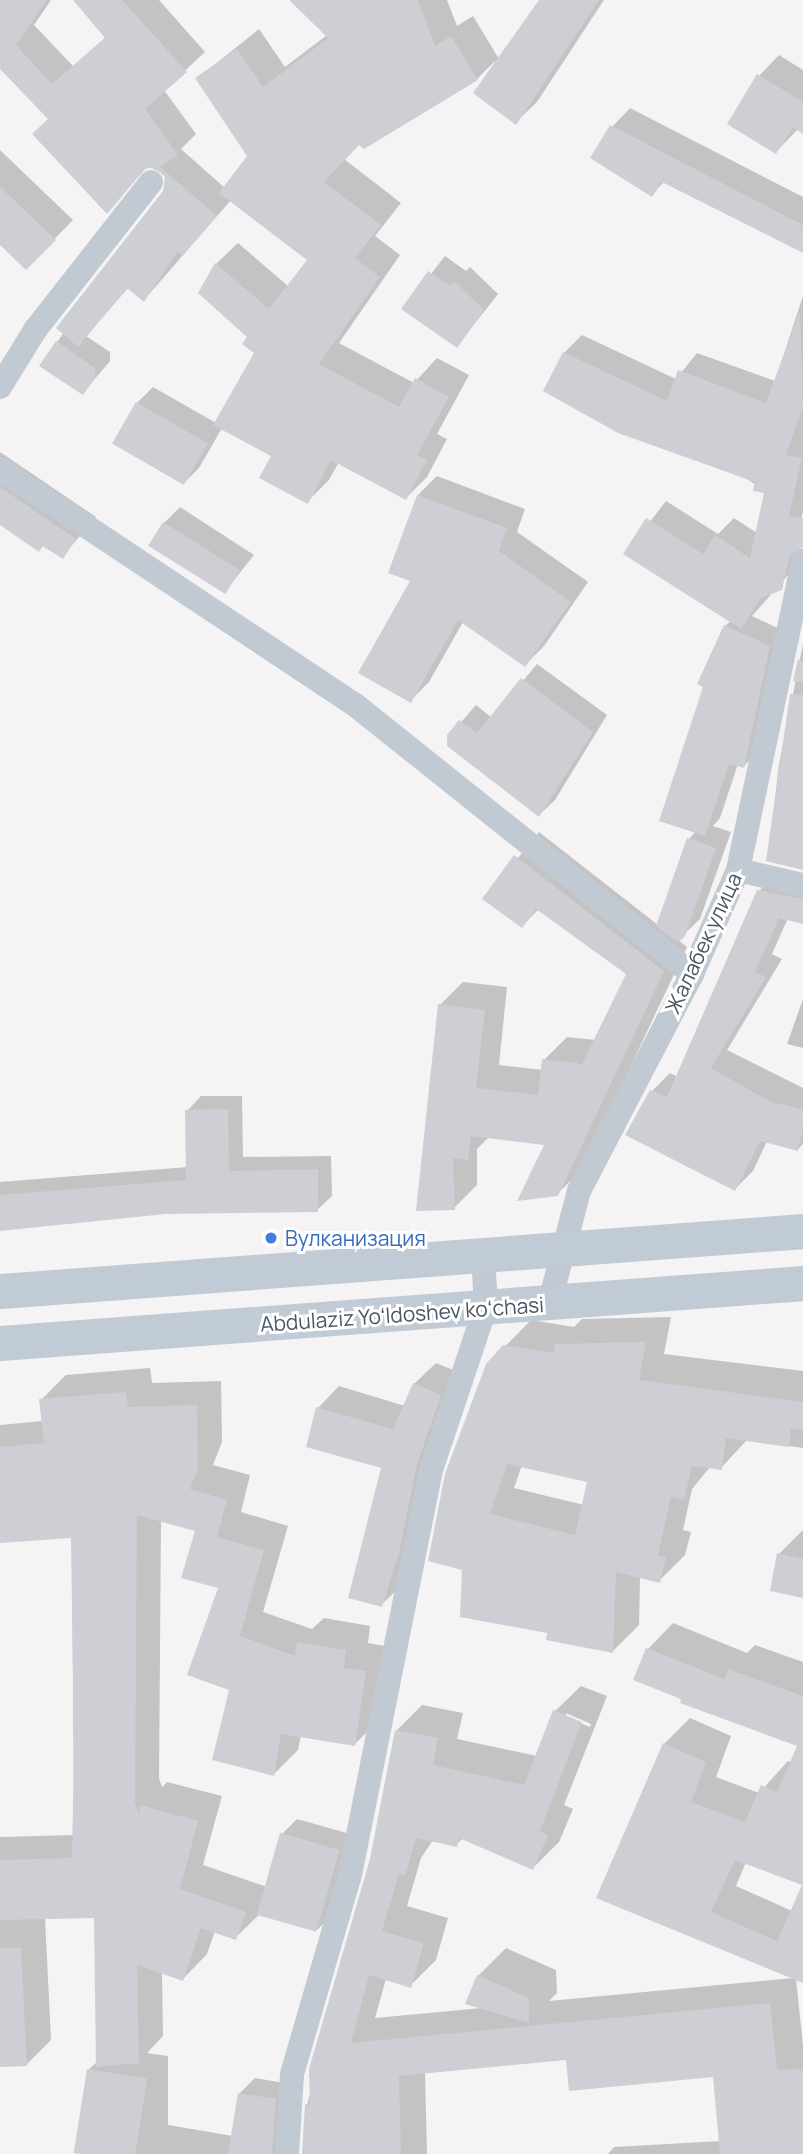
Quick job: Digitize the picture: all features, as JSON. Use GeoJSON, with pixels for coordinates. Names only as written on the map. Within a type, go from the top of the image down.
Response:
{"type":"FeatureCollection","features":[{"type":"Feature","properties":{"kind":"main road"},"geometry":{"type":"LineString","coordinates":[[0,1291],[483,1255],[564,1253],[803,1231]]}},
{"type":"Feature","properties":{"kind":"main road","name":"Abdulaziz Yoʻldoshev koʻchasi"},"geometry":{"type":"LineString","coordinates":[[0,1343],[486,1306],[549,1305],[803,1283]]}},
{"type":"Feature","properties":{"kind":"street"},"geometry":{"type":"LineString","coordinates":[[0,387],[35,330],[150,182]]}},
{"type":"Feature","properties":{"kind":"street"},"geometry":{"type":"LineString","coordinates":[[0,469],[354,704],[692,974]]}},
{"type":"Feature","properties":{"kind":"street","name":"Жалабек улица"},"geometry":{"type":"LineString","coordinates":[[549,1305],[579,1191],[692,974],[738,870],[803,561]]}},
{"type":"Feature","properties":{"kind":"street"},"geometry":{"type":"LineString","coordinates":[[738,870],[803,885]]}},
{"type":"Feature","properties":{"kind":"street"},"geometry":{"type":"LineString","coordinates":[[288,2154],[292,2074],[350,1875],[430,1470],[486,1306],[483,1255]]}},
{"type":"Feature","properties":{"kind":"building"},"geometry":{"type":"Polygon","coordinates":[[[0,0],[47,0],[16,45],[52,84],[105,38],[73,0],[122,0],[187,72],[145,109],[178,155],[160,167],[217,216],[183,255],[177,252],[144,302],[127,288],[78,347],[56,328],[163,191],[165,177],[154,167],[145,169],[107,214],[32,134],[48,119],[0,69],[0,0]]]}},
{"type":"Feature","properties":{"kind":"building"},"geometry":{"type":"Polygon","coordinates":[[[289,0],[418,0],[435,46],[451,36],[478,80],[364,149],[359,145],[324,182],[381,225],[355,258],[380,277],[319,364],[399,407],[415,378],[449,397],[417,455],[427,460],[406,500],[331,460],[308,504],[259,478],[271,456],[213,425],[254,353],[242,344],[247,337],[198,293],[215,263],[269,309],[307,260],[219,193],[247,156],[195,78],[237,49],[263,87],[328,38],[289,0]]]}},
{"type":"Feature","properties":{"kind":"building"},"geometry":{"type":"Polygon","coordinates":[[[539,0],[599,0],[516,125],[473,93],[539,0]]]}},
{"type":"Feature","properties":{"kind":"building"},"geometry":{"type":"Polygon","coordinates":[[[757,74],[803,102],[803,134],[793,127],[776,154],[727,124],[757,74]]]}},
{"type":"Feature","properties":{"kind":"building"},"geometry":{"type":"Polygon","coordinates":[[[610,125],[803,225],[803,253],[662,182],[652,197],[590,158],[610,125]]]}},
{"type":"Feature","properties":{"kind":"building"},"geometry":{"type":"Polygon","coordinates":[[[0,187],[56,240],[26,270],[0,245],[0,187]]]}},
{"type":"Feature","properties":{"kind":"building"},"geometry":{"type":"Polygon","coordinates":[[[428,271],[450,286],[454,281],[484,310],[457,348],[401,309],[428,271]]]}},
{"type":"Feature","properties":{"kind":"building"},"geometry":{"type":"Polygon","coordinates":[[[800,310],[803,407],[786,455],[802,458],[789,516],[803,518],[803,547],[789,557],[782,590],[761,598],[741,629],[623,554],[646,518],[703,554],[715,535],[750,558],[764,493],[753,491],[755,482],[618,433],[543,391],[563,352],[667,401],[678,370],[766,403],[800,310]]]}},
{"type":"Feature","properties":{"kind":"building"},"geometry":{"type":"Polygon","coordinates":[[[56,341],[95,368],[95,378],[83,395],[39,366],[56,341]]]}},
{"type":"Feature","properties":{"kind":"building"},"geometry":{"type":"Polygon","coordinates":[[[136,402],[208,444],[184,485],[112,444],[136,402]]]}},
{"type":"Feature","properties":{"kind":"building"},"geometry":{"type":"Polygon","coordinates":[[[0,487],[76,539],[63,559],[43,546],[39,552],[0,525],[0,487]]]}},
{"type":"Feature","properties":{"kind":"building"},"geometry":{"type":"Polygon","coordinates":[[[417,495],[507,528],[499,551],[571,602],[525,667],[458,620],[411,703],[358,673],[410,581],[388,573],[417,495]]]}},
{"type":"Feature","properties":{"kind":"building"},"geometry":{"type":"Polygon","coordinates":[[[163,522],[240,570],[225,594],[148,546],[163,522]]]}},
{"type":"Feature","properties":{"kind":"building"},"geometry":{"type":"Polygon","coordinates":[[[724,625],[770,646],[744,768],[729,764],[705,836],[659,821],[703,687],[697,684],[724,625]]]}},
{"type":"Feature","properties":{"kind":"building"},"geometry":{"type":"Polygon","coordinates":[[[798,659],[803,662],[803,683],[793,681],[798,659]]]}},
{"type":"Feature","properties":{"kind":"building"},"geometry":{"type":"Polygon","coordinates":[[[521,678],[593,732],[539,817],[447,746],[447,735],[459,720],[477,733],[521,678]]]}},
{"type":"Feature","properties":{"kind":"building"},"geometry":{"type":"Polygon","coordinates":[[[790,694],[803,695],[803,870],[766,861],[790,694]]]}},
{"type":"Feature","properties":{"kind":"building"},"geometry":{"type":"Polygon","coordinates":[[[687,838],[716,848],[685,936],[678,943],[656,926],[687,838]]]}},
{"type":"Feature","properties":{"kind":"building"},"geometry":{"type":"Polygon","coordinates":[[[514,855],[664,971],[558,1196],[517,1201],[544,1145],[471,1136],[468,1160],[453,1158],[455,1210],[416,1211],[438,1004],[485,1010],[476,1088],[538,1095],[542,1059],[582,1064],[626,974],[536,909],[522,928],[482,899],[514,855]]]}},
{"type":"Feature","properties":{"kind":"building"},"geometry":{"type":"Polygon","coordinates":[[[757,890],[803,899],[803,924],[779,918],[755,972],[766,977],[711,1068],[771,1102],[803,1109],[803,1126],[798,1151],[760,1141],[735,1191],[625,1135],[650,1090],[667,1097],[757,890]]]}},
{"type":"Feature","properties":{"kind":"building"},"geometry":{"type":"Polygon","coordinates":[[[228,1109],[229,1171],[318,1169],[318,1212],[165,1214],[0,1231],[0,1195],[186,1180],[185,1110],[228,1109]]]}},
{"type":"Feature","properties":{"kind":"building"},"geometry":{"type":"Polygon","coordinates":[[[646,1342],[639,1380],[803,1402],[803,1430],[791,1428],[789,1447],[726,1438],[722,1470],[692,1466],[684,1500],[671,1497],[658,1555],[666,1557],[660,1583],[616,1572],[613,1653],[546,1640],[547,1633],[460,1617],[462,1570],[428,1561],[445,1474],[486,1364],[503,1345],[553,1353],[555,1344],[646,1342]],[[507,1464],[490,1514],[575,1535],[587,1482],[507,1464]]]}},
{"type":"Feature","properties":{"kind":"building"},"geometry":{"type":"Polygon","coordinates":[[[413,1383],[441,1395],[417,1465],[399,1553],[382,1607],[348,1598],[381,1468],[306,1447],[316,1407],[393,1429],[413,1383]]]}},
{"type":"Feature","properties":{"kind":"building"},"geometry":{"type":"Polygon","coordinates":[[[126,1392],[128,1407],[197,1405],[198,1468],[190,1489],[227,1500],[217,1537],[264,1550],[240,1636],[295,1656],[297,1642],[346,1650],[344,1668],[366,1671],[355,1746],[281,1734],[274,1776],[212,1760],[229,1690],[187,1675],[218,1588],[181,1578],[195,1531],[137,1515],[135,1804],[139,1812],[141,1805],[198,1821],[180,1889],[246,1912],[236,1940],[201,1928],[183,1981],[137,1965],[139,2063],[96,2067],[94,1918],[0,1920],[0,1860],[72,1858],[74,1750],[71,1538],[0,1543],[0,1447],[44,1443],[39,1399],[126,1392]]]}},
{"type":"Feature","properties":{"kind":"building"},"geometry":{"type":"Polygon","coordinates":[[[777,1553],[803,1559],[803,1598],[770,1591],[777,1553]]]}},
{"type":"Feature","properties":{"kind":"building"},"geometry":{"type":"Polygon","coordinates":[[[646,1648],[724,1679],[728,1669],[803,1696],[803,1983],[596,1898],[663,1743],[706,1762],[691,1802],[745,1822],[761,1785],[777,1792],[797,1746],[680,1703],[681,1699],[633,1680],[646,1648]],[[735,1860],[711,1912],[777,1941],[802,1885],[735,1860]]]}},
{"type":"Feature","properties":{"kind":"building"},"geometry":{"type":"Polygon","coordinates":[[[553,1710],[582,1722],[540,1831],[548,1835],[533,1870],[459,1838],[457,1847],[416,1838],[405,1876],[399,1874],[382,1931],[424,1943],[411,1988],[369,1975],[351,2043],[770,2003],[777,2070],[803,2069],[803,2154],[720,2154],[713,2077],[569,2091],[566,2060],[399,2076],[401,2154],[302,2154],[305,2104],[310,2105],[309,2069],[370,1859],[395,1730],[438,1738],[433,1765],[524,1785],[553,1710]]]}},
{"type":"Feature","properties":{"kind":"building"},"geometry":{"type":"Polygon","coordinates":[[[280,1833],[340,1850],[316,1932],[257,1915],[280,1833]]]}},
{"type":"Feature","properties":{"kind":"building"},"geometry":{"type":"Polygon","coordinates":[[[0,1948],[21,1948],[27,2066],[0,2067],[0,1948]]]}},
{"type":"Feature","properties":{"kind":"building"},"geometry":{"type":"Polygon","coordinates":[[[477,1975],[529,1998],[529,2023],[465,2004],[477,1975]]]}},
{"type":"Feature","properties":{"kind":"building"},"geometry":{"type":"Polygon","coordinates":[[[87,2069],[147,2079],[135,2154],[74,2153],[87,2069]]]}},
{"type":"Feature","properties":{"kind":"building"},"geometry":{"type":"Polygon","coordinates":[[[238,2093],[276,2099],[272,2154],[228,2154],[238,2093]]]}},
{"type":"Feature","properties":{"kind":"place","name":"Вулканизация"},"geometry":{"type":"Point","coordinates":[271,1238]}}]}
